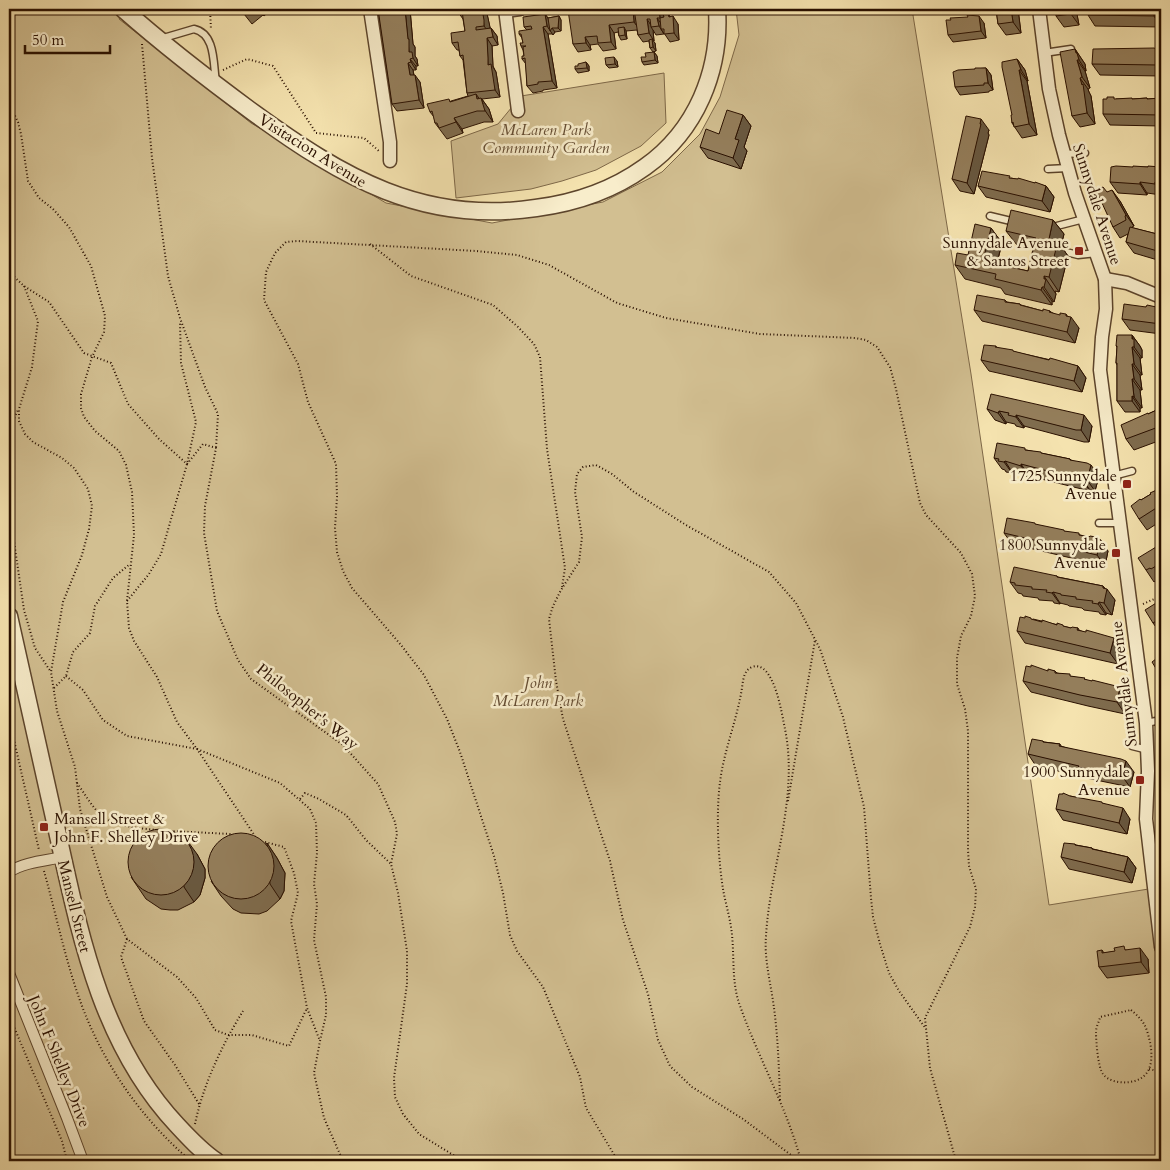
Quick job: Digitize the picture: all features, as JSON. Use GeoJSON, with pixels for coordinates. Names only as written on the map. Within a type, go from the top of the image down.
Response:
{"type":"FeatureCollection","features":[{"type":"Feature","properties":{"kind":"street","name":"Visitacion Avenue"},"geometry":{"type":"LineString","coordinates":[[123,9],[269,124],[337,168],[369,185],[396,196],[462,211],[503,212],[542,208],[581,199],[618,184],[652,162],[681,133],[702,99],[710,80],[715,59],[717,9]]}},
{"type":"Feature","properties":{"kind":"street"},"geometry":{"type":"LineString","coordinates":[[370,9],[390,142],[390,161]]}},
{"type":"Feature","properties":{"kind":"street"},"geometry":{"type":"LineString","coordinates":[[518,111],[505,10],[520,9]]}},
{"type":"Feature","properties":{"kind":"street","name":"Sunnydale Avenue"},"geometry":{"type":"LineString","coordinates":[[1039,9],[1054,112],[1064,154],[1084,220],[1105,279],[1106,310],[1100,370],[1146,723],[1148,750],[1146,819],[1156,862],[1161,947]]}},
{"type":"Feature","properties":{"kind":"street"},"geometry":{"type":"LineString","coordinates":[[1105,279],[1127,283],[1161,297]]}},
{"type":"Feature","properties":{"kind":"street","name":"Mansell Street"},"geometry":{"type":"LineString","coordinates":[[9,616],[88,962],[118,1040],[130,1062],[156,1102],[191,1140],[216,1161]]}},
{"type":"Feature","properties":{"kind":"street"},"geometry":{"type":"LineString","coordinates":[[9,872],[18,866],[63,857]]}},
{"type":"Feature","properties":{"kind":"street","name":"John F Shelley Drive"},"geometry":{"type":"LineString","coordinates":[[9,973],[64,1108],[83,1161]]}},
{"type":"Feature","properties":{"kind":"lane"},"geometry":{"type":"LineString","coordinates":[[159,39],[194,29],[205,34],[211,45],[215,80]]}},
{"type":"Feature","properties":{"kind":"lane"},"geometry":{"type":"LineString","coordinates":[[1044,53],[1071,49]]}},
{"type":"Feature","properties":{"kind":"lane"},"geometry":{"type":"LineString","coordinates":[[1064,154],[1085,153]]}},
{"type":"Feature","properties":{"kind":"lane"},"geometry":{"type":"LineString","coordinates":[[1048,169],[1068,168]]}},
{"type":"Feature","properties":{"kind":"lane"},"geometry":{"type":"LineString","coordinates":[[990,216],[1019,222]]}},
{"type":"Feature","properties":{"kind":"lane"},"geometry":{"type":"LineString","coordinates":[[1038,226],[1048,229],[1084,220]]}},
{"type":"Feature","properties":{"kind":"lane"},"geometry":{"type":"LineString","coordinates":[[1062,251],[1078,255],[1097,253]]}},
{"type":"Feature","properties":{"kind":"lane"},"geometry":{"type":"LineString","coordinates":[[1113,476],[1132,471]]}},
{"type":"Feature","properties":{"kind":"lane"},"geometry":{"type":"LineString","coordinates":[[1099,523],[1119,523]]}},
{"type":"Feature","properties":{"kind":"lane"},"geometry":{"type":"LineString","coordinates":[[1146,723],[1161,720]]}},
{"type":"Feature","properties":{"kind":"lane"},"geometry":{"type":"LineString","coordinates":[[1132,746],[1148,750]]}},
{"type":"Feature","properties":{"kind":"path"},"geometry":{"type":"LineString","coordinates":[[205,34],[212,30],[210,9]]}},
{"type":"Feature","properties":{"kind":"path"},"geometry":{"type":"LineString","coordinates":[[126,601],[149,574],[161,554],[187,464],[196,422],[181,363],[180,318],[168,276],[152,158],[141,24]]}},
{"type":"Feature","properties":{"kind":"path"},"geometry":{"type":"LineString","coordinates":[[215,80],[247,59],[273,66],[316,133],[364,138],[390,161]]}},
{"type":"Feature","properties":{"kind":"path"},"geometry":{"type":"LineString","coordinates":[[9,103],[18,122],[21,134],[28,181],[39,198],[53,209],[69,228],[92,266],[104,316],[104,332],[92,357],[81,394],[81,408],[84,417],[95,431],[119,451],[126,465],[132,492],[134,535],[126,601],[129,628],[134,641],[157,677],[177,722],[257,840],[284,847],[294,873],[298,893],[291,921],[308,1008],[320,1041]]}},
{"type":"Feature","properties":{"kind":"path"},"geometry":{"type":"LineString","coordinates":[[618,1161],[586,1108],[580,1077],[543,987],[517,951],[510,935],[503,893],[491,848],[460,752],[447,719],[424,675],[352,588],[343,571],[337,552],[335,528],[337,497],[336,464],[308,402],[298,364],[264,300],[266,272],[275,253],[286,242],[370,244],[517,255],[549,264],[617,303],[666,318],[760,334],[855,338],[866,340],[877,347],[890,367],[920,503],[926,515],[961,553],[972,574],[975,596],[971,616],[962,636],[958,658],[957,684],[968,730],[968,850],[976,889],[975,907],[970,927],[925,1018],[930,1068],[956,1161]]}},
{"type":"Feature","properties":{"kind":"path"},"geometry":{"type":"LineString","coordinates":[[370,244],[411,276],[493,305],[534,344],[540,357],[548,449],[566,568],[561,590]]}},
{"type":"Feature","properties":{"kind":"path"},"geometry":{"type":"LineString","coordinates":[[9,272],[24,286],[49,302],[84,353],[111,363],[128,404],[159,439],[187,464]]}},
{"type":"Feature","properties":{"kind":"path"},"geometry":{"type":"LineString","coordinates":[[9,473],[9,430],[19,408],[32,367],[38,321],[24,286]]}},
{"type":"Feature","properties":{"kind":"path","name":"Philosopher's Way"},"geometry":{"type":"LineString","coordinates":[[180,318],[205,387],[218,414],[216,448],[205,506],[204,533],[218,611],[238,660],[251,679],[343,745],[378,784],[395,822],[397,834],[390,864],[398,893],[407,951],[408,984],[394,1078],[395,1097],[403,1114],[420,1134],[463,1161]]}},
{"type":"Feature","properties":{"kind":"path"},"geometry":{"type":"LineString","coordinates":[[19,408],[19,421],[25,434],[33,442],[62,458],[74,468],[88,489],[92,506],[89,529],[82,555],[63,602],[51,672],[57,711],[75,767],[80,809],[106,897],[127,939],[177,978],[196,998],[215,1030],[228,1035],[252,1035],[289,1046],[308,1008]]}},
{"type":"Feature","properties":{"kind":"path"},"geometry":{"type":"LineString","coordinates":[[187,464],[203,444],[216,448]]}},
{"type":"Feature","properties":{"kind":"path"},"geometry":{"type":"LineString","coordinates":[[800,1161],[743,1119],[692,1087],[670,1066],[658,1040],[648,994],[623,920],[610,861],[563,719],[556,681],[550,619],[553,606],[561,590],[579,562],[582,537],[575,492],[577,474],[583,467],[596,466],[612,474],[634,492],[686,525],[769,572],[796,603],[820,650],[843,717],[864,807],[873,918],[880,944],[889,973],[927,1030]]}},
{"type":"Feature","properties":{"kind":"path"},"geometry":{"type":"LineString","coordinates":[[9,487],[11,521],[24,610],[35,648],[51,672]]}},
{"type":"Feature","properties":{"kind":"path"},"geometry":{"type":"LineString","coordinates":[[54,688],[66,676],[74,652],[90,633],[95,606],[114,578],[131,564]]}},
{"type":"Feature","properties":{"kind":"path"},"geometry":{"type":"LineString","coordinates":[[1130,607],[1152,601],[1161,596]]}},
{"type":"Feature","properties":{"kind":"path"},"geometry":{"type":"LineString","coordinates":[[780,1100],[779,1056],[774,1007],[766,965],[766,936],[815,639]]}},
{"type":"Feature","properties":{"kind":"path"},"geometry":{"type":"LineString","coordinates":[[786,810],[787,739],[778,700],[769,674],[761,667],[753,667],[746,672],[743,681],[739,708],[720,782],[720,869],[731,927],[732,962],[738,1001],[793,1131],[800,1161]]}},
{"type":"Feature","properties":{"kind":"path"},"geometry":{"type":"LineString","coordinates":[[66,676],[83,690],[103,720],[127,736],[197,749],[280,783],[310,809],[316,823],[317,853],[314,884],[317,904],[314,940],[326,996],[326,1015],[314,1073],[324,1118],[342,1161]]}},
{"type":"Feature","properties":{"kind":"path"},"geometry":{"type":"LineString","coordinates":[[77,782],[107,819],[130,826],[163,831],[237,834]]}},
{"type":"Feature","properties":{"kind":"path"},"geometry":{"type":"LineString","coordinates":[[300,800],[305,793],[346,815],[366,840],[390,864]]}},
{"type":"Feature","properties":{"kind":"path"},"geometry":{"type":"LineString","coordinates":[[246,835],[255,836]]}},
{"type":"Feature","properties":{"kind":"path"},"geometry":{"type":"LineString","coordinates":[[127,939],[121,957],[144,1021],[175,1065],[199,1104]]}},
{"type":"Feature","properties":{"kind":"path"},"geometry":{"type":"LineString","coordinates":[[1130,1010],[1143,1020],[1151,1046],[1149,1069],[1138,1080],[1116,1083],[1103,1076],[1100,1068],[1096,1032],[1100,1017],[1130,1010]]}},
{"type":"Feature","properties":{"kind":"path"},"geometry":{"type":"LineString","coordinates":[[191,1140],[199,1104],[228,1035],[243,1011]]}},
{"type":"Feature","properties":{"kind":"path"},"geometry":{"type":"LineString","coordinates":[[9,1015],[62,1140],[67,1161]]}},
{"type":"Feature","properties":{"kind":"path"},"geometry":{"type":"LineString","coordinates":[[1149,1069],[1161,1072]]}},
{"type":"Feature","properties":{"kind":"green space","name":"John McLaren Park"},"geometry":{"type":"Polygon","coordinates":[[[9,9],[125,9],[119,19],[251,123],[386,203],[492,223],[603,202],[662,172],[700,134],[720,97],[739,35],[736,9],[912,9],[971,374],[1049,905],[1161,887],[1161,1161],[9,1161],[9,9]]]}},
{"type":"Feature","properties":{"kind":"green space","name":"McLaren Park Community Garden"},"geometry":{"type":"Polygon","coordinates":[[[664,73],[666,123],[641,146],[596,170],[562,181],[531,189],[456,198],[451,141],[498,124],[521,96],[664,73]]]}},
{"type":"Feature","properties":{"kind":"building"},"geometry":{"type":"Polygon","coordinates":[[[378,9],[405,9],[409,52],[412,52],[413,58],[408,63],[410,75],[415,75],[419,100],[392,104],[378,9]]]}},
{"type":"Feature","properties":{"kind":"building"},"geometry":{"type":"Polygon","coordinates":[[[458,9],[482,9],[484,26],[476,27],[476,30],[491,28],[493,37],[487,38],[488,65],[491,64],[495,90],[467,93],[463,55],[460,56],[458,42],[452,43],[451,33],[465,31],[462,11],[458,12],[458,9]]]}},
{"type":"Feature","properties":{"kind":"building"},"geometry":{"type":"Polygon","coordinates":[[[633,9],[634,22],[609,25],[611,42],[598,43],[597,36],[585,37],[586,43],[573,44],[568,10],[633,9]]]}},
{"type":"Feature","properties":{"kind":"building"},"geometry":{"type":"Polygon","coordinates":[[[634,9],[659,9],[660,18],[657,18],[659,26],[651,27],[650,19],[647,19],[649,33],[638,35],[634,9]]]}},
{"type":"Feature","properties":{"kind":"building"},"geometry":{"type":"Polygon","coordinates":[[[996,9],[1011,9],[1013,22],[998,24],[996,9]]]}},
{"type":"Feature","properties":{"kind":"building"},"geometry":{"type":"Polygon","coordinates":[[[1055,9],[1070,9],[1071,14],[1056,16],[1055,9]]]}},
{"type":"Feature","properties":{"kind":"building"},"geometry":{"type":"Polygon","coordinates":[[[1088,9],[1154,9],[1154,16],[1088,15],[1088,9]]]}},
{"type":"Feature","properties":{"kind":"building"},"geometry":{"type":"Polygon","coordinates":[[[545,14],[547,26],[543,27],[552,81],[538,82],[538,84],[527,86],[525,58],[522,59],[522,56],[524,56],[523,47],[526,46],[521,46],[520,43],[523,43],[519,31],[532,29],[531,26],[524,27],[523,17],[545,14]]]}},
{"type":"Feature","properties":{"kind":"building"},"geometry":{"type":"Polygon","coordinates":[[[663,14],[668,14],[669,17],[673,16],[674,33],[664,34],[664,29],[661,29],[660,18],[664,17],[663,14]]]}},
{"type":"Feature","properties":{"kind":"building"},"geometry":{"type":"Polygon","coordinates":[[[967,15],[979,16],[981,31],[948,35],[946,20],[968,17],[967,15]]]}},
{"type":"Feature","properties":{"kind":"building"},"geometry":{"type":"Polygon","coordinates":[[[559,16],[558,28],[552,28],[550,31],[548,18],[559,16]]]}},
{"type":"Feature","properties":{"kind":"building"},"geometry":{"type":"Polygon","coordinates":[[[624,27],[625,35],[619,36],[618,28],[624,27]]]}},
{"type":"Feature","properties":{"kind":"building"},"geometry":{"type":"Polygon","coordinates":[[[652,39],[653,47],[650,48],[649,40],[652,39]]]}},
{"type":"Feature","properties":{"kind":"building"},"geometry":{"type":"Polygon","coordinates":[[[1154,48],[1159,50],[1158,65],[1092,64],[1093,49],[1154,48]]]}},
{"type":"Feature","properties":{"kind":"building"},"geometry":{"type":"Polygon","coordinates":[[[1075,49],[1079,60],[1077,60],[1082,77],[1080,78],[1083,84],[1087,113],[1072,116],[1060,52],[1075,49]]]}},
{"type":"Feature","properties":{"kind":"building"},"geometry":{"type":"Polygon","coordinates":[[[654,52],[655,60],[642,62],[641,57],[646,57],[645,53],[654,52]]]}},
{"type":"Feature","properties":{"kind":"building"},"geometry":{"type":"Polygon","coordinates":[[[614,57],[615,64],[606,65],[605,58],[614,57]]]}},
{"type":"Feature","properties":{"kind":"building"},"geometry":{"type":"Polygon","coordinates":[[[1017,59],[1021,70],[1019,70],[1029,124],[1014,127],[1002,62],[1017,59]]]}},
{"type":"Feature","properties":{"kind":"building"},"geometry":{"type":"Polygon","coordinates":[[[586,62],[587,68],[575,69],[575,66],[578,66],[578,64],[586,62]]]}},
{"type":"Feature","properties":{"kind":"building"},"geometry":{"type":"Polygon","coordinates":[[[986,68],[988,83],[984,83],[984,85],[955,87],[953,72],[986,68]]]}},
{"type":"Feature","properties":{"kind":"building"},"geometry":{"type":"Polygon","coordinates":[[[476,94],[477,99],[481,98],[485,111],[477,111],[454,118],[456,122],[439,128],[427,104],[449,99],[450,102],[476,94]]]}},
{"type":"Feature","properties":{"kind":"building"},"geometry":{"type":"Polygon","coordinates":[[[1107,97],[1114,97],[1114,99],[1161,98],[1161,115],[1103,114],[1103,99],[1107,99],[1107,97]]]}},
{"type":"Feature","properties":{"kind":"building"},"geometry":{"type":"Polygon","coordinates":[[[727,110],[743,115],[735,139],[739,140],[733,158],[700,147],[706,129],[719,134],[727,110]]]}},
{"type":"Feature","properties":{"kind":"building"},"geometry":{"type":"Polygon","coordinates":[[[966,116],[981,119],[967,183],[952,179],[966,116]]]}},
{"type":"Feature","properties":{"kind":"building"},"geometry":{"type":"Polygon","coordinates":[[[1111,167],[1161,167],[1161,182],[1155,182],[1155,184],[1140,182],[1140,184],[1110,182],[1111,167]]]}},
{"type":"Feature","properties":{"kind":"building"},"geometry":{"type":"Polygon","coordinates":[[[982,171],[1010,176],[1009,178],[1018,178],[1046,186],[1042,201],[978,186],[982,171]]]}},
{"type":"Feature","properties":{"kind":"building"},"geometry":{"type":"Polygon","coordinates":[[[1103,187],[1107,192],[1112,190],[1126,215],[1126,220],[1113,227],[1096,190],[1103,187]]]}},
{"type":"Feature","properties":{"kind":"building"},"geometry":{"type":"Polygon","coordinates":[[[1011,210],[1053,220],[1049,239],[1058,241],[1049,277],[1044,276],[1044,279],[1046,279],[1041,290],[995,279],[996,274],[955,265],[957,253],[968,255],[975,224],[991,228],[983,261],[1028,271],[1036,238],[1006,231],[1011,210]]]}},
{"type":"Feature","properties":{"kind":"building"},"geometry":{"type":"Polygon","coordinates":[[[1130,227],[1161,235],[1161,252],[1126,242],[1130,227]]]}},
{"type":"Feature","properties":{"kind":"building"},"geometry":{"type":"Polygon","coordinates":[[[977,295],[1005,300],[1005,302],[1020,304],[1043,311],[1043,309],[1060,315],[1060,313],[1066,314],[1066,316],[1071,317],[1067,332],[974,310],[977,295]]]}},
{"type":"Feature","properties":{"kind":"building"},"geometry":{"type":"Polygon","coordinates":[[[1124,304],[1161,308],[1161,324],[1122,319],[1124,304]]]}},
{"type":"Feature","properties":{"kind":"building"},"geometry":{"type":"Polygon","coordinates":[[[1117,335],[1132,335],[1132,339],[1134,339],[1134,347],[1132,347],[1134,364],[1132,364],[1134,379],[1132,379],[1134,397],[1132,396],[1132,401],[1117,401],[1117,335]]]}},
{"type":"Feature","properties":{"kind":"building"},"geometry":{"type":"Polygon","coordinates":[[[984,345],[996,346],[1049,360],[1050,358],[1078,366],[1074,381],[981,360],[984,345]]]}},
{"type":"Feature","properties":{"kind":"building"},"geometry":{"type":"Polygon","coordinates":[[[991,394],[1084,415],[1081,430],[1016,415],[1016,417],[1008,415],[1009,413],[999,411],[998,413],[987,409],[991,394]]]}},
{"type":"Feature","properties":{"kind":"building"},"geometry":{"type":"Polygon","coordinates":[[[1161,408],[1161,426],[1126,439],[1121,425],[1161,408]]]}},
{"type":"Feature","properties":{"kind":"building"},"geometry":{"type":"Polygon","coordinates":[[[997,443],[1087,463],[1091,465],[1087,480],[1021,464],[1021,466],[998,461],[999,459],[994,458],[997,443]]]}},
{"type":"Feature","properties":{"kind":"building"},"geometry":{"type":"Polygon","coordinates":[[[1161,488],[1161,505],[1139,519],[1131,506],[1161,488]]]}},
{"type":"Feature","properties":{"kind":"building"},"geometry":{"type":"Polygon","coordinates":[[[1007,518],[1079,533],[1079,535],[1096,537],[1101,540],[1097,555],[1004,533],[1007,518]]]}},
{"type":"Feature","properties":{"kind":"building"},"geometry":{"type":"Polygon","coordinates":[[[1161,544],[1161,562],[1146,570],[1138,558],[1161,544]]]}},
{"type":"Feature","properties":{"kind":"building"},"geometry":{"type":"Polygon","coordinates":[[[1014,567],[1103,586],[1103,588],[1107,589],[1104,603],[1092,603],[1093,601],[1046,592],[1047,590],[1015,585],[1015,583],[1010,582],[1014,567]]]}},
{"type":"Feature","properties":{"kind":"building"},"geometry":{"type":"Polygon","coordinates":[[[1161,600],[1161,618],[1153,623],[1145,610],[1161,600]]]}},
{"type":"Feature","properties":{"kind":"building"},"geometry":{"type":"Polygon","coordinates":[[[1025,616],[1042,622],[1042,620],[1057,625],[1057,623],[1071,628],[1078,628],[1077,630],[1086,632],[1086,630],[1114,638],[1110,653],[1017,631],[1020,617],[1025,618],[1025,616]]]}},
{"type":"Feature","properties":{"kind":"building"},"geometry":{"type":"Polygon","coordinates":[[[1161,655],[1161,674],[1160,675],[1152,662],[1161,655]]]}},
{"type":"Feature","properties":{"kind":"building"},"geometry":{"type":"Polygon","coordinates":[[[1031,665],[1048,671],[1048,669],[1055,671],[1055,673],[1070,674],[1070,676],[1120,687],[1117,702],[1023,681],[1026,666],[1031,667],[1031,665]]]}},
{"type":"Feature","properties":{"kind":"building"},"geometry":{"type":"Polygon","coordinates":[[[1032,739],[1060,744],[1059,746],[1126,761],[1122,776],[1028,754],[1032,739]]]}},
{"type":"Feature","properties":{"kind":"building"},"geometry":{"type":"Polygon","coordinates":[[[1063,793],[1123,808],[1119,823],[1056,809],[1059,794],[1063,793]]]}},
{"type":"Feature","properties":{"kind":"building"},"geometry":{"type":"Polygon","coordinates":[[[154,829],[168,829],[180,834],[189,843],[194,855],[192,875],[185,886],[168,895],[154,895],[142,890],[133,881],[128,869],[128,855],[133,843],[142,834],[154,829]]]}},
{"type":"Feature","properties":{"kind":"building"},"geometry":{"type":"Polygon","coordinates":[[[234,833],[248,833],[260,838],[269,847],[274,859],[272,879],[265,890],[248,899],[234,899],[222,894],[213,885],[208,873],[208,859],[213,847],[222,838],[234,833]]]}},
{"type":"Feature","properties":{"kind":"building"},"geometry":{"type":"Polygon","coordinates":[[[1064,843],[1128,857],[1124,872],[1061,857],[1064,843]]]}},
{"type":"Feature","properties":{"kind":"building"},"geometry":{"type":"Polygon","coordinates":[[[1124,946],[1125,950],[1140,948],[1141,962],[1099,967],[1097,951],[1102,950],[1102,953],[1115,951],[1114,948],[1124,946]]]}},
{"type":"Feature","properties":{"kind":"place","name":"Sunnydale Avenue & Santos Street"},"geometry":{"type":"Point","coordinates":[1079,251]}},
{"type":"Feature","properties":{"kind":"place","name":"1725 Sunnydale Avenue"},"geometry":{"type":"Point","coordinates":[1127,484]}},
{"type":"Feature","properties":{"kind":"place","name":"1800 Sunnydale Avenue"},"geometry":{"type":"Point","coordinates":[1116,553]}},
{"type":"Feature","properties":{"kind":"place","name":"1900 Sunnydale Avenue"},"geometry":{"type":"Point","coordinates":[1140,780]}},
{"type":"Feature","properties":{"kind":"place","name":"Mansell Street & John F. Shelley Drive"},"geometry":{"type":"Point","coordinates":[44,827]}}]}
